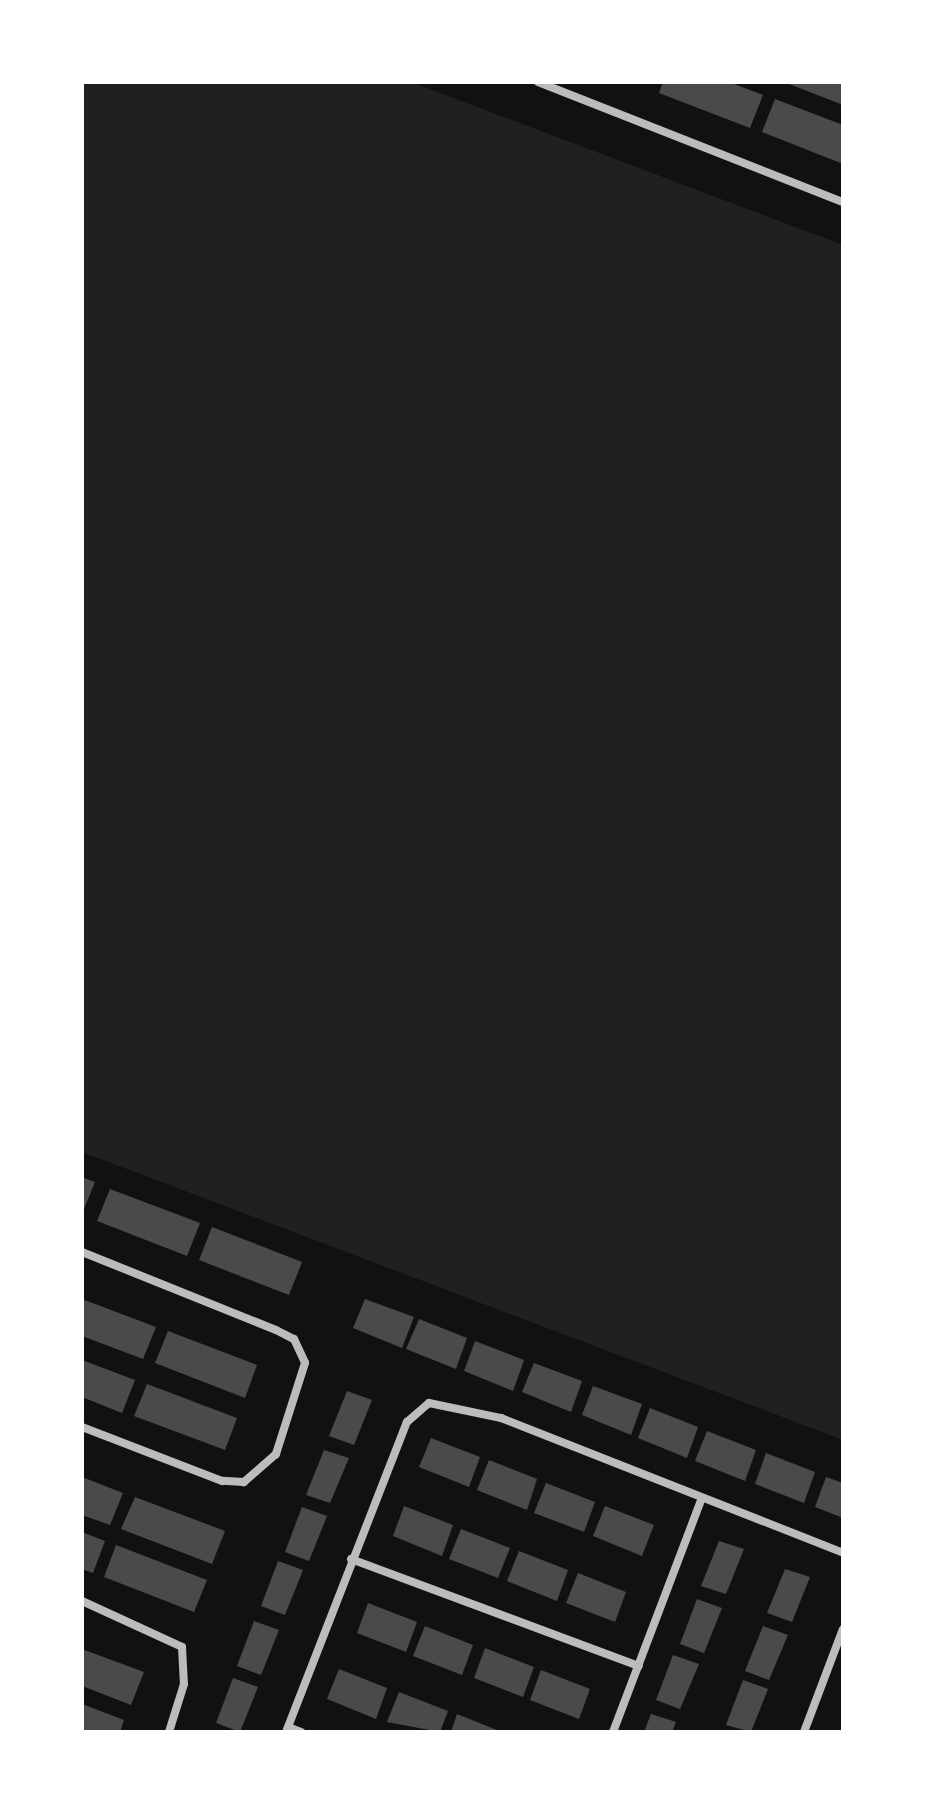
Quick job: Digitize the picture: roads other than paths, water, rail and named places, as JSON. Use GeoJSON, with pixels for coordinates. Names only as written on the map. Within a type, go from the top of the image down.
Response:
{"type":"FeatureCollection","features":[{"type":"Feature","properties":{"kind":"street"},"geometry":{"type":"LineString","coordinates":[[538,82],[843,202]]}},
{"type":"Feature","properties":{"kind":"street"},"geometry":{"type":"LineString","coordinates":[[82,1252],[276,1330],[294,1339],[305,1363],[276,1454],[244,1482],[222,1481],[82,1427]]}},
{"type":"Feature","properties":{"kind":"street"},"geometry":{"type":"LineString","coordinates":[[301,1732],[287,1730],[351,1559],[411,1416],[437,1402],[473,1409],[843,1553]]}},
{"type":"Feature","properties":{"kind":"street"},"geometry":{"type":"LineString","coordinates":[[613,1732],[702,1498]]}},
{"type":"Feature","properties":{"kind":"street"},"geometry":{"type":"LineString","coordinates":[[351,1559],[639,1666]]}},
{"type":"Feature","properties":{"kind":"street"},"geometry":{"type":"LineString","coordinates":[[82,1601],[182,1647],[184,1684],[169,1732]]}},
{"type":"Feature","properties":{"kind":"street"},"geometry":{"type":"LineString","coordinates":[[804,1732],[843,1629]]}}]}
